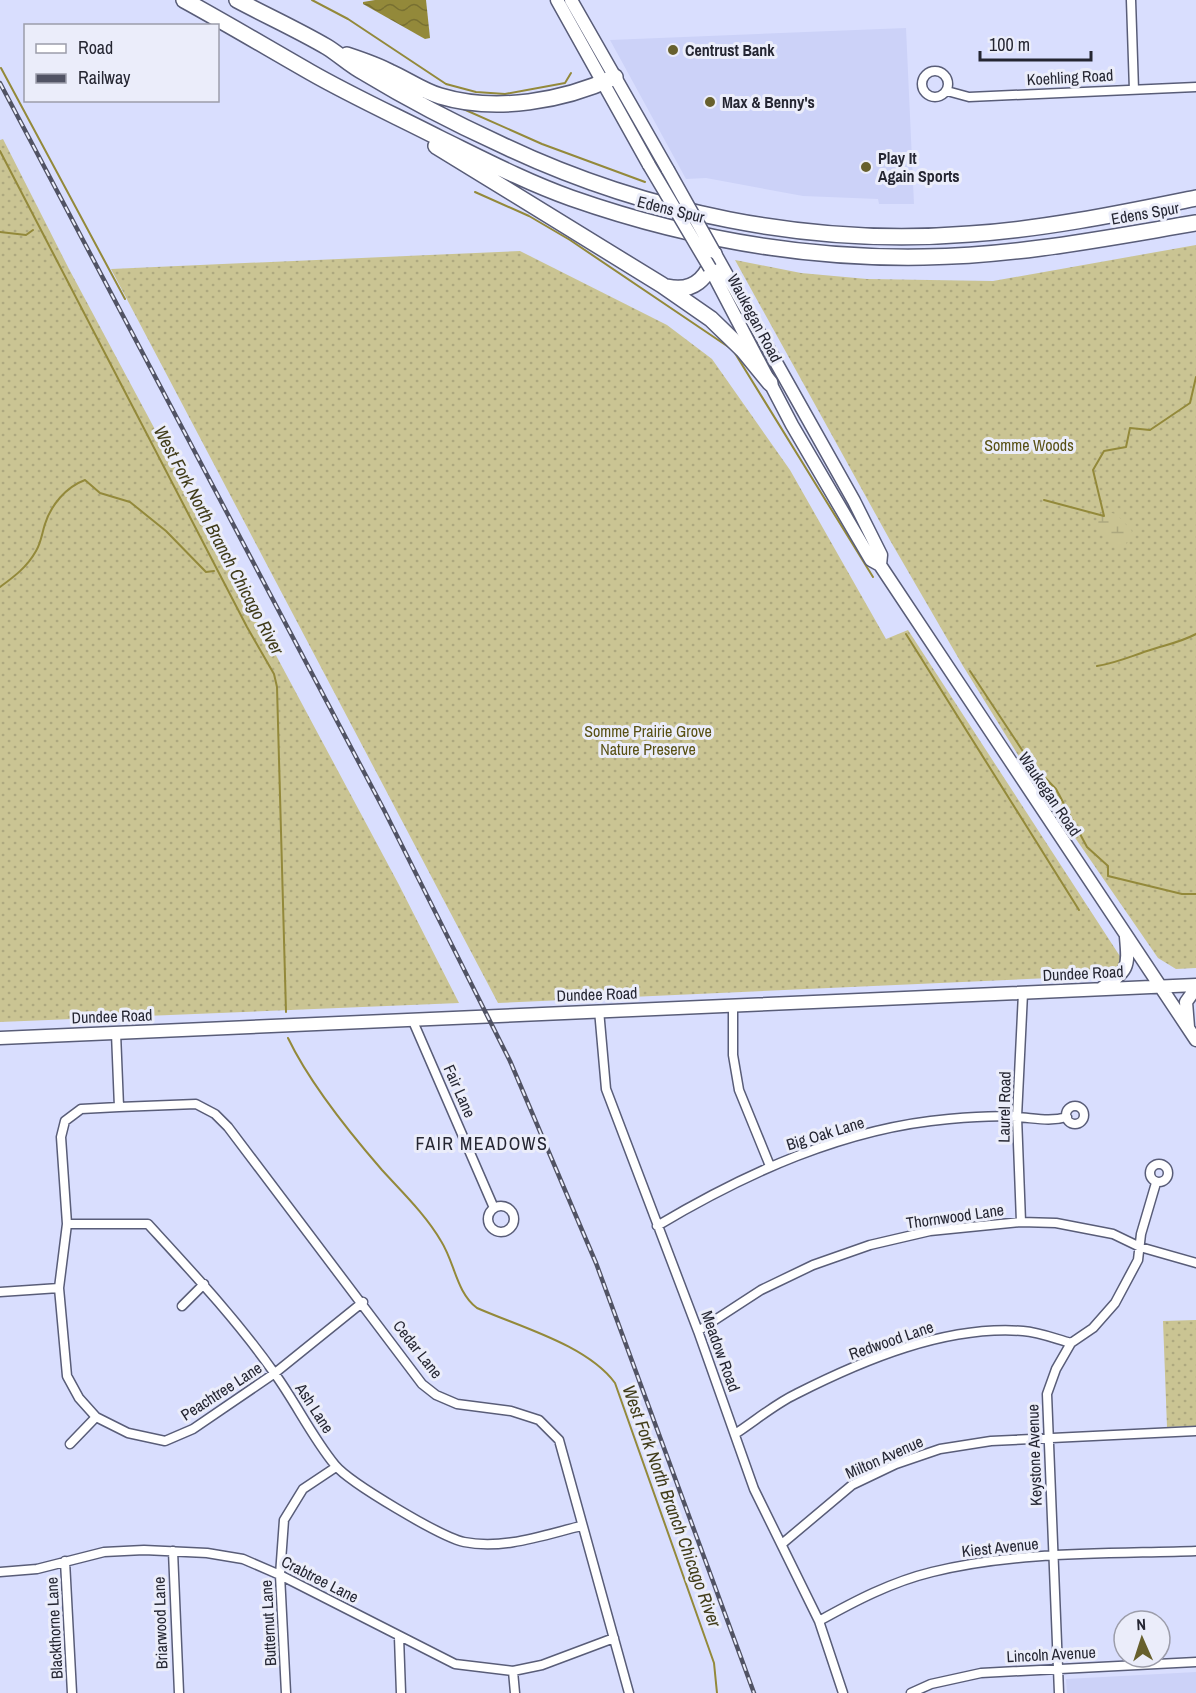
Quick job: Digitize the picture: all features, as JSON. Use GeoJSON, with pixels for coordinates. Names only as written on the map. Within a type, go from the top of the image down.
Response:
{"type":"FeatureCollection","features":[{"type":"Feature","properties":{"kind":"highway","name":"Edens Spur"},"geometry":{"type":"LineString","coordinates":[[184,0],[312,74],[498,167],[570,197],[675,230],[767,248],[877,257],[972,255],[1072,244],[1196,223]]}},
{"type":"Feature","properties":{"kind":"highway","name":"Edens Spur"},"geometry":{"type":"LineString","coordinates":[[237,0],[328,47],[363,72],[423,105],[551,167],[659,203],[781,228],[885,236],[971,234],[1061,223],[1196,198]]}},
{"type":"Feature","properties":{"kind":"highway"},"geometry":{"type":"LineString","coordinates":[[328,47],[387,70],[439,96],[487,104],[535,101],[610,80]]}},
{"type":"Feature","properties":{"kind":"highway"},"geometry":{"type":"LineString","coordinates":[[312,74],[457,159],[662,285],[711,319],[743,350],[770,383]]}},
{"type":"Feature","properties":{"kind":"highway"},"geometry":{"type":"LineString","coordinates":[[662,285],[678,290],[691,288],[705,278],[714,252]]}},
{"type":"Feature","properties":{"kind":"main road"},"geometry":{"type":"LineString","coordinates":[[557,0],[610,80]]}},
{"type":"Feature","properties":{"kind":"main road"},"geometry":{"type":"LineString","coordinates":[[571,0],[610,80]]}},
{"type":"Feature","properties":{"kind":"main road","name":"Waukegan Road"},"geometry":{"type":"LineString","coordinates":[[610,80],[650,165],[710,268],[770,383],[871,560],[880,565],[1196,1040]]}},
{"type":"Feature","properties":{"kind":"main road","name":"Waukegan Road"},"geometry":{"type":"LineString","coordinates":[[610,80],[668,170],[854,501],[881,555],[880,565]]}},
{"type":"Feature","properties":{"kind":"main road"},"geometry":{"type":"LineString","coordinates":[[1100,989],[1124,973],[1128,963],[1125,936]]}},
{"type":"Feature","properties":{"kind":"main road"},"geometry":{"type":"LineString","coordinates":[[1188,1028],[1186,1002],[1196,986]]}},
{"type":"Feature","properties":{"kind":"main road","name":"Dundee Road"},"geometry":{"type":"LineString","coordinates":[[0,1038],[599,1010],[1196,986]]}},
{"type":"Feature","properties":{"kind":"street"},"geometry":{"type":"LineString","coordinates":[[1131,0],[1134,90]]}},
{"type":"Feature","properties":{"kind":"street","name":"Koehling Road"},"geometry":{"type":"LineString","coordinates":[[947,91],[969,97],[1196,87]]}},
{"type":"Feature","properties":{"kind":"street","name":"Laurel Road"},"geometry":{"type":"LineString","coordinates":[[1021,1222],[1017,1117],[1023,993]]}},
{"type":"Feature","properties":{"kind":"street"},"geometry":{"type":"LineString","coordinates":[[733,1006],[733,1055],[739,1090],[770,1166]]}},
{"type":"Feature","properties":{"kind":"street","name":"Meadow Road"},"geometry":{"type":"LineString","coordinates":[[599,1010],[606,1089],[698,1331],[754,1489],[819,1621],[843,1693]]}},
{"type":"Feature","properties":{"kind":"street","name":"Fair Lane"},"geometry":{"type":"LineString","coordinates":[[412,1019],[494,1208]]}},
{"type":"Feature","properties":{"kind":"street"},"geometry":{"type":"LineString","coordinates":[[0,1292],[59,1288],[67,1224],[61,1137],[65,1121],[81,1109],[119,1107],[116,1033]]}},
{"type":"Feature","properties":{"kind":"street","name":"Cedar Lane"},"geometry":{"type":"LineString","coordinates":[[119,1107],[196,1104],[215,1114],[228,1127],[363,1302],[422,1384],[436,1395],[457,1404],[511,1411],[539,1420],[559,1440],[629,1693]]}},
{"type":"Feature","properties":{"kind":"street","name":"Big Oak Lane"},"geometry":{"type":"LineString","coordinates":[[657,1226],[715,1192],[770,1166],[831,1144],[880,1131],[948,1119],[1017,1117],[1042,1120],[1067,1116]]}},
{"type":"Feature","properties":{"kind":"street","name":"Keystone Avenue"},"geometry":{"type":"LineString","coordinates":[[1059,1693],[1047,1394],[1056,1369],[1071,1343],[1093,1328],[1114,1303],[1138,1260],[1156,1183]]}},
{"type":"Feature","properties":{"kind":"street","name":"Thornwood Lane"},"geometry":{"type":"LineString","coordinates":[[698,1331],[761,1290],[813,1265],[870,1245],[930,1231],[1021,1222],[1056,1223],[1113,1234],[1140,1246],[1196,1263]]}},
{"type":"Feature","properties":{"kind":"street","name":"Ash Lane"},"geometry":{"type":"LineString","coordinates":[[67,1224],[148,1224],[204,1284],[275,1373],[336,1467],[403,1513],[463,1542],[491,1544],[518,1541],[581,1526]]}},
{"type":"Feature","properties":{"kind":"street"},"geometry":{"type":"LineString","coordinates":[[182,1306],[204,1284]]}},
{"type":"Feature","properties":{"kind":"street","name":"Peachtree Lane"},"geometry":{"type":"LineString","coordinates":[[59,1288],[67,1376],[79,1398],[96,1417],[128,1433],[165,1441],[194,1429],[275,1373],[363,1302]]}},
{"type":"Feature","properties":{"kind":"street","name":"Redwood Lane"},"geometry":{"type":"LineString","coordinates":[[735,1434],[794,1395],[877,1358],[943,1338],[981,1332],[1024,1331],[1071,1343]]}},
{"type":"Feature","properties":{"kind":"street"},"geometry":{"type":"LineString","coordinates":[[70,1444],[96,1417]]}},
{"type":"Feature","properties":{"kind":"street","name":"Milton Avenue"},"geometry":{"type":"LineString","coordinates":[[783,1544],[852,1485],[896,1464],[940,1449],[991,1441],[1196,1431]]}},
{"type":"Feature","properties":{"kind":"street","name":"Butternut Lane"},"geometry":{"type":"LineString","coordinates":[[286,1693],[280,1575],[284,1520],[303,1489],[336,1467]]}},
{"type":"Feature","properties":{"kind":"street","name":"Crabtree Lane"},"geometry":{"type":"LineString","coordinates":[[0,1572],[37,1569],[65,1560],[104,1552],[172,1551],[243,1559],[280,1575],[455,1664],[513,1671],[564,1658],[614,1638]]}},
{"type":"Feature","properties":{"kind":"street","name":"Briarwood Lane"},"geometry":{"type":"LineString","coordinates":[[172,1551],[179,1693]]}},
{"type":"Feature","properties":{"kind":"street","name":"Kiest Avenue"},"geometry":{"type":"LineString","coordinates":[[819,1621],[862,1597],[932,1572],[968,1565],[1053,1556],[1196,1551]]}},
{"type":"Feature","properties":{"kind":"street","name":"Blackthorne Lane"},"geometry":{"type":"LineString","coordinates":[[65,1560],[72,1693]]}},
{"type":"Feature","properties":{"kind":"street"},"geometry":{"type":"LineString","coordinates":[[399,1637],[401,1693]]}},
{"type":"Feature","properties":{"kind":"street","name":"Lincoln Avenue"},"geometry":{"type":"LineString","coordinates":[[911,1693],[932,1684],[981,1673],[1196,1662]]}},
{"type":"Feature","properties":{"kind":"street"},"geometry":{"type":"LineString","coordinates":[[513,1671],[516,1693]]}},
{"type":"Feature","properties":{"kind":"shaded area"},"geometry":{"type":"Polygon","coordinates":[[[906,28],[914,204],[879,204],[878,199],[803,196],[706,178],[686,179],[610,40],[906,28]]]}},
{"type":"Feature","properties":{"kind":"shaded area"},"geometry":{"type":"Polygon","coordinates":[[[1196,1672],[1196,1693],[1067,1693],[1066,1679],[1196,1672]]]}},
{"type":"Feature","properties":{"kind":"green space"},"geometry":{"type":"Polygon","coordinates":[[[3,139],[69,269],[398,883],[459,1003],[0,1022],[0,140],[3,139]]]}},
{"type":"Feature","properties":{"kind":"green space","name":"Somme Woods"},"geometry":{"type":"Polygon","coordinates":[[[1196,245],[1196,968],[1176,969],[1158,958],[1018,755],[891,542],[735,260],[801,273],[867,279],[993,281],[1196,245]]]}},
{"type":"Feature","properties":{"kind":"green space","name":"Somme Prairie Grove Nature Preserve"},"geometry":{"type":"Polygon","coordinates":[[[520,251],[667,325],[712,359],[790,470],[886,639],[908,630],[1125,964],[1118,975],[498,1003],[111,269],[520,251]]]}},
{"type":"Feature","properties":{"kind":"green space"},"geometry":{"type":"Polygon","coordinates":[[[1103,511],[1116,514],[1132,531],[1126,546],[1109,545],[1106,535],[1098,525],[1103,511]]]}},
{"type":"Feature","properties":{"kind":"green space"},"geometry":{"type":"Polygon","coordinates":[[[1196,1320],[1196,1426],[1167,1427],[1163,1321],[1196,1320]]]}},
{"type":"Feature","properties":{"kind":"water"},"geometry":{"type":"Polygon","coordinates":[[[426,0],[430,38],[425,39],[363,4],[363,2],[426,0]]]}},
{"type":"Feature","properties":{"kind":"waterway"},"geometry":{"type":"LineString","coordinates":[[312,0],[348,19],[446,84],[476,92],[505,94],[565,83],[571,73]]}},
{"type":"Feature","properties":{"kind":"waterway"},"geometry":{"type":"LineString","coordinates":[[1,68],[125,299]]}},
{"type":"Feature","properties":{"kind":"waterway"},"geometry":{"type":"LineString","coordinates":[[461,108],[542,144],[645,182]]}},
{"type":"Feature","properties":{"kind":"waterway","name":"West Fork North Branch Chicago River"},"geometry":{"type":"LineString","coordinates":[[0,151],[247,627],[274,674],[277,687],[286,1012]]}},
{"type":"Feature","properties":{"kind":"waterway"},"geometry":{"type":"LineString","coordinates":[[475,192],[529,216],[570,240],[733,350],[873,577]]}},
{"type":"Feature","properties":{"kind":"waterway"},"geometry":{"type":"LineString","coordinates":[[0,232],[26,235],[33,230]]}},
{"type":"Feature","properties":{"kind":"waterway"},"geometry":{"type":"LineString","coordinates":[[1044,500],[1104,516],[1093,470],[1104,451],[1126,447],[1130,428],[1150,430],[1190,403],[1196,377]]}},
{"type":"Feature","properties":{"kind":"waterway"},"geometry":{"type":"LineString","coordinates":[[0,587],[29,562],[39,545],[45,524],[55,504],[72,487],[85,480],[100,493],[130,502],[166,531],[206,572],[214,571]]}},
{"type":"Feature","properties":{"kind":"waterway"},"geometry":{"type":"LineString","coordinates":[[906,634],[1079,910]]}},
{"type":"Feature","properties":{"kind":"waterway"},"geometry":{"type":"LineString","coordinates":[[1097,666],[1178,642],[1196,634]]}},
{"type":"Feature","properties":{"kind":"waterway"},"geometry":{"type":"LineString","coordinates":[[970,671],[1030,762],[1056,789],[1087,847],[1108,866],[1108,876],[1182,894],[1196,894]]}},
{"type":"Feature","properties":{"kind":"waterway"},"geometry":{"type":"LineString","coordinates":[[564,993],[583,992]]}},
{"type":"Feature","properties":{"kind":"waterway","name":"West Fork North Branch Chicago River"},"geometry":{"type":"LineString","coordinates":[[288,1038],[307,1073],[331,1107],[435,1231],[446,1250],[460,1286],[470,1301],[477,1308],[552,1338],[588,1358],[615,1383],[714,1663],[717,1693]]}},
{"type":"Feature","properties":{"kind":"railway"},"geometry":{"type":"LineString","coordinates":[[0,83],[384,810],[510,1061],[596,1263],[754,1693]]}},
{"type":"Feature","properties":{"kind":"place","name":"Centrust Bank"},"geometry":{"type":"Point","coordinates":[673,50]}},
{"type":"Feature","properties":{"kind":"place","name":"Max & Benny's"},"geometry":{"type":"Point","coordinates":[710,102]}},
{"type":"Feature","properties":{"kind":"place","name":"Play It Again Sports"},"geometry":{"type":"Point","coordinates":[866,167]}},
{"type":"Feature","properties":{"kind":"district","name":"FAIR MEADOWS"},"geometry":{"type":"Point","coordinates":[482,1143]}}]}
